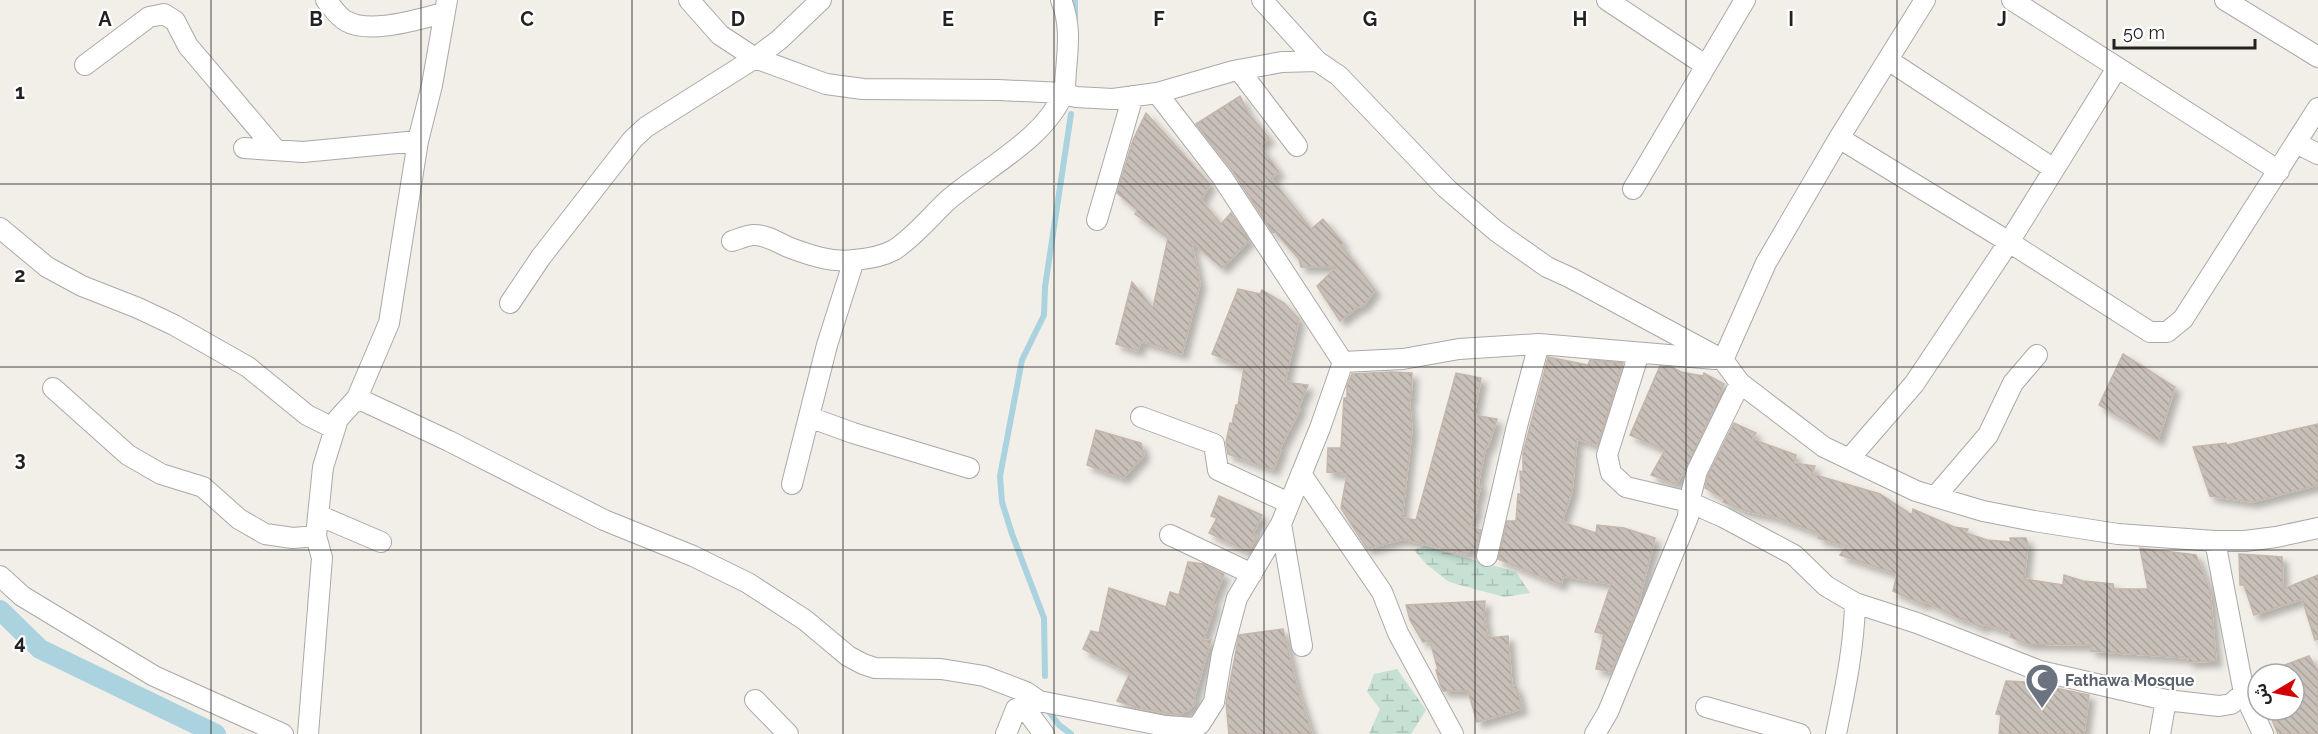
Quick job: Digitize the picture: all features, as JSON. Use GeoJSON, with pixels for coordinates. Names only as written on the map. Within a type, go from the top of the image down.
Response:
{"type":"FeatureCollection","features":[{"type":"Feature","properties":{"kind":"street"},"geometry":{"type":"LineString","coordinates":[[308,734],[322,558],[316,536],[323,467],[338,419],[357,398],[388,323],[418,141],[432,85],[446,7],[375,27],[356,25],[344,20],[326,0]]}},
{"type":"Feature","properties":{"kind":"street"},"geometry":{"type":"LineString","coordinates":[[689,0],[720,34],[755,58],[826,84],[863,89],[998,90],[1113,99],[1158,93],[1239,70],[1282,62],[1317,61]]}},
{"type":"Feature","properties":{"kind":"street"},"geometry":{"type":"LineString","coordinates":[[510,303],[541,257],[633,139],[654,122],[755,58],[779,40],[821,0]]}},
{"type":"Feature","properties":{"kind":"street"},"geometry":{"type":"LineString","coordinates":[[732,242],[753,235],[772,239],[817,257],[854,260],[891,252],[916,233],[949,200],[1023,143],[1070,95],[1069,34],[1061,0]]}},
{"type":"Feature","properties":{"kind":"street"},"geometry":{"type":"LineString","coordinates":[[1262,0],[1317,61],[1339,76],[1446,188],[1496,231],[1547,267],[1723,360],[1740,383],[1824,447],[1916,491],[1983,511],[2044,523],[2118,534],[2215,541],[2266,538],[2318,528]]}},
{"type":"Feature","properties":{"kind":"street"},"geometry":{"type":"LineString","coordinates":[[1607,0],[1705,65]]}},
{"type":"Feature","properties":{"kind":"street"},"geometry":{"type":"LineString","coordinates":[[1632,189],[1745,0]]}},
{"type":"Feature","properties":{"kind":"street"},"geometry":{"type":"LineString","coordinates":[[1723,360],[1766,263],[1839,138],[1925,0]]}},
{"type":"Feature","properties":{"kind":"street"},"geometry":{"type":"LineString","coordinates":[[2012,0],[2278,171]]}},
{"type":"Feature","properties":{"kind":"street"},"geometry":{"type":"LineString","coordinates":[[2224,0],[2318,57]]}},
{"type":"Feature","properties":{"kind":"street"},"geometry":{"type":"LineString","coordinates":[[84,65],[149,16],[164,14],[175,21],[188,46],[276,150]]}},
{"type":"Feature","properties":{"kind":"street"},"geometry":{"type":"LineString","coordinates":[[1888,60],[2054,169]]}},
{"type":"Feature","properties":{"kind":"street"},"geometry":{"type":"LineString","coordinates":[[1849,459],[1914,384],[2009,242],[2117,68]]}},
{"type":"Feature","properties":{"kind":"street"},"geometry":{"type":"LineString","coordinates":[[1239,70],[1297,147]]}},
{"type":"Feature","properties":{"kind":"street"},"geometry":{"type":"LineString","coordinates":[[1158,93],[1222,177],[1343,362]]}},
{"type":"Feature","properties":{"kind":"street"},"geometry":{"type":"LineString","coordinates":[[1097,220],[1133,96]]}},
{"type":"Feature","properties":{"kind":"street"},"geometry":{"type":"LineString","coordinates":[[1839,138],[2150,332],[2167,332],[2183,319],[2318,108]]}},
{"type":"Feature","properties":{"kind":"street"},"geometry":{"type":"LineString","coordinates":[[244,148],[303,152],[418,141]]}},
{"type":"Feature","properties":{"kind":"street"},"geometry":{"type":"LineString","coordinates":[[2296,143],[2318,154]]}},
{"type":"Feature","properties":{"kind":"street"},"geometry":{"type":"LineString","coordinates":[[0,228],[46,267],[91,290],[174,325],[248,367],[307,415],[335,429]]}},
{"type":"Feature","properties":{"kind":"street"},"geometry":{"type":"LineString","coordinates":[[792,484],[827,345],[854,260]]}},
{"type":"Feature","properties":{"kind":"street"},"geometry":{"type":"LineString","coordinates":[[1343,362],[1539,344],[1723,360]]}},
{"type":"Feature","properties":{"kind":"street"},"geometry":{"type":"LineString","coordinates":[[1487,556],[1515,430],[1539,344]]}},
{"type":"Feature","properties":{"kind":"street"},"geometry":{"type":"LineString","coordinates":[[1639,353],[1607,455],[1611,473],[1626,487],[1689,502],[1723,517],[1794,555],[1826,586],[1855,603],[1917,623],[2040,671],[2166,700],[2219,706],[2231,704],[2244,693]]}},
{"type":"Feature","properties":{"kind":"street"},"geometry":{"type":"LineString","coordinates":[[1935,497],[1988,435],[2013,383],[2037,355]]}},
{"type":"Feature","properties":{"kind":"street"},"geometry":{"type":"LineString","coordinates":[[1006,734],[1016,710],[1037,704],[1172,727],[1194,728],[1200,724],[1214,702],[1222,654],[1237,598],[1281,524],[1320,428],[1343,362]]}},
{"type":"Feature","properties":{"kind":"street"},"geometry":{"type":"LineString","coordinates":[[1595,734],[1608,711],[1688,517],[1689,502],[1697,471],[1740,383]]}},
{"type":"Feature","properties":{"kind":"street"},"geometry":{"type":"LineString","coordinates":[[53,388],[128,455],[161,474],[203,487],[238,519],[265,534],[293,538],[316,536]]}},
{"type":"Feature","properties":{"kind":"street"},"geometry":{"type":"LineString","coordinates":[[357,398],[449,441],[604,520],[693,556],[748,583],[805,620],[848,656],[863,664],[875,668],[941,669],[984,676],[1026,692],[1037,704],[1044,734]]}},
{"type":"Feature","properties":{"kind":"street"},"geometry":{"type":"LineString","coordinates":[[809,417],[853,433],[969,468]]}},
{"type":"Feature","properties":{"kind":"street"},"geometry":{"type":"LineString","coordinates":[[1141,417],[1214,444],[1218,470],[1289,503]]}},
{"type":"Feature","properties":{"kind":"street"},"geometry":{"type":"LineString","coordinates":[[1301,474],[1382,592],[1398,633],[1453,734]]}},
{"type":"Feature","properties":{"kind":"street"},"geometry":{"type":"LineString","coordinates":[[318,515],[381,542]]}},
{"type":"Feature","properties":{"kind":"street"},"geometry":{"type":"LineString","coordinates":[[1281,524],[1302,646]]}},
{"type":"Feature","properties":{"kind":"street"},"geometry":{"type":"LineString","coordinates":[[1170,534],[1252,574]]}},
{"type":"Feature","properties":{"kind":"street"},"geometry":{"type":"LineString","coordinates":[[2215,541],[2244,693],[2263,734]]}},
{"type":"Feature","properties":{"kind":"street"},"geometry":{"type":"LineString","coordinates":[[0,576],[22,596],[154,675],[283,734]]}},
{"type":"Feature","properties":{"kind":"street"},"geometry":{"type":"LineString","coordinates":[[1836,734],[1850,667],[1855,629],[1855,603]]}},
{"type":"Feature","properties":{"kind":"street"},"geometry":{"type":"LineString","coordinates":[[755,700],[788,734]]}},
{"type":"Feature","properties":{"kind":"street"},"geometry":{"type":"LineString","coordinates":[[2160,734],[2166,700]]}},
{"type":"Feature","properties":{"kind":"street"},"geometry":{"type":"LineString","coordinates":[[1706,707],[1800,734]]}},
{"type":"Feature","properties":{"kind":"green space"},"geometry":{"type":"Polygon","coordinates":[[[1425,546],[1516,572],[1530,593],[1504,597],[1449,582],[1426,564],[1414,550],[1425,546]]]}},
{"type":"Feature","properties":{"kind":"green space"},"geometry":{"type":"Polygon","coordinates":[[[1397,669],[1426,710],[1411,734],[1369,734],[1380,709],[1367,692],[1374,674],[1397,669]]]}},
{"type":"Feature","properties":{"kind":"building"},"geometry":{"type":"Polygon","coordinates":[[[1240,96],[1249,114],[1269,138],[1260,146],[1279,172],[1271,178],[1311,229],[1323,219],[1343,243],[1341,245],[1375,290],[1363,306],[1358,307],[1340,321],[1317,286],[1336,267],[1301,267],[1299,259],[1275,232],[1273,233],[1232,170],[1196,124],[1240,96]]]}},
{"type":"Feature","properties":{"kind":"building"},"geometry":{"type":"Polygon","coordinates":[[[1146,113],[1210,184],[1201,200],[1221,224],[1231,213],[1249,240],[1222,268],[1191,241],[1200,284],[1182,354],[1141,341],[1138,351],[1116,344],[1132,282],[1153,308],[1168,238],[1135,214],[1137,210],[1117,193],[1133,140],[1146,113]]]}},
{"type":"Feature","properties":{"kind":"building"},"geometry":{"type":"Polygon","coordinates":[[[1238,289],[1260,294],[1262,290],[1284,303],[1299,319],[1285,382],[1308,385],[1298,408],[1300,409],[1279,450],[1281,450],[1273,470],[1228,454],[1226,442],[1230,423],[1232,424],[1236,405],[1238,405],[1244,367],[1212,354],[1238,289]]]}},
{"type":"Feature","properties":{"kind":"building"},"geometry":{"type":"Polygon","coordinates":[[[2123,354],[2175,387],[2158,440],[2099,405],[2123,354]]]}},
{"type":"Feature","properties":{"kind":"building"},"geometry":{"type":"Polygon","coordinates":[[[1548,357],[1588,365],[1590,360],[1623,363],[1598,445],[1577,439],[1572,491],[1562,522],[1596,533],[1597,525],[1624,528],[1655,538],[1636,612],[1611,672],[1596,669],[1604,634],[1595,632],[1611,584],[1563,576],[1561,585],[1498,559],[1507,521],[1516,521],[1518,494],[1521,494],[1520,471],[1523,472],[1523,453],[1548,357]]]}},
{"type":"Feature","properties":{"kind":"building"},"geometry":{"type":"Polygon","coordinates":[[[1660,366],[1703,376],[1704,373],[1724,384],[1684,475],[1682,474],[1676,484],[1651,475],[1665,450],[1630,435],[1660,366]]]}},
{"type":"Feature","properties":{"kind":"building"},"geometry":{"type":"Polygon","coordinates":[[[1412,373],[1411,398],[1409,398],[1412,430],[1402,518],[1416,520],[1456,373],[1481,378],[1474,415],[1497,419],[1488,447],[1486,446],[1478,484],[1481,485],[1475,509],[1477,509],[1470,527],[1481,530],[1476,549],[1470,547],[1468,554],[1403,539],[1367,549],[1341,508],[1347,474],[1327,472],[1328,448],[1341,448],[1344,398],[1347,398],[1347,386],[1352,374],[1412,373]]]}},
{"type":"Feature","properties":{"kind":"building"},"geometry":{"type":"Polygon","coordinates":[[[1734,423],[1756,433],[1752,439],[1796,455],[1794,463],[1815,466],[1812,474],[1880,494],[1912,515],[1913,509],[1954,527],[1968,529],[1966,533],[1987,540],[2011,542],[2010,538],[2026,538],[2028,544],[2024,579],[2063,585],[2064,575],[2083,581],[2113,584],[2114,589],[2148,589],[2140,548],[2196,555],[2210,591],[2216,661],[2188,662],[2189,658],[2091,651],[2091,645],[2028,644],[2010,637],[2011,632],[1983,624],[1982,628],[1925,601],[1924,605],[1893,591],[1897,574],[1840,555],[1846,546],[1818,538],[1820,534],[1775,517],[1746,511],[1723,502],[1724,499],[1705,488],[1708,475],[1734,423]]]}},
{"type":"Feature","properties":{"kind":"building"},"geometry":{"type":"Polygon","coordinates":[[[2318,424],[2318,485],[2252,502],[2210,496],[2193,447],[2226,443],[2227,445],[2318,424]]]}},
{"type":"Feature","properties":{"kind":"building"},"geometry":{"type":"Polygon","coordinates":[[[1096,430],[1141,443],[1144,455],[1123,478],[1087,465],[1096,430]]]}},
{"type":"Feature","properties":{"kind":"building"},"geometry":{"type":"Polygon","coordinates":[[[1219,496],[1262,515],[1253,534],[1257,536],[1248,552],[1209,533],[1217,518],[1211,516],[1219,496]]]}},
{"type":"Feature","properties":{"kind":"building"},"geometry":{"type":"Polygon","coordinates":[[[2239,554],[2282,557],[2283,589],[2318,575],[2318,639],[2315,640],[2302,599],[2254,615],[2244,585],[2240,585],[2239,554]]]}},
{"type":"Feature","properties":{"kind":"building"},"geometry":{"type":"Polygon","coordinates":[[[1188,562],[1204,564],[1224,574],[1212,604],[1215,605],[1203,641],[1211,640],[1194,698],[1195,703],[1179,715],[1138,708],[1117,701],[1130,673],[1083,649],[1091,631],[1099,633],[1109,588],[1166,607],[1170,592],[1179,595],[1188,562]]]}},
{"type":"Feature","properties":{"kind":"building"},"geometry":{"type":"Polygon","coordinates":[[[1485,601],[1484,616],[1488,638],[1508,636],[1512,687],[1516,686],[1522,709],[1477,722],[1468,691],[1443,691],[1430,641],[1423,642],[1410,620],[1406,605],[1485,601]]]}},
{"type":"Feature","properties":{"kind":"building"},"geometry":{"type":"Polygon","coordinates":[[[1283,629],[1297,688],[1312,734],[1229,734],[1226,703],[1239,635],[1283,629]]]}},
{"type":"Feature","properties":{"kind":"building"},"geometry":{"type":"Polygon","coordinates":[[[2309,656],[2318,671],[2318,734],[2278,734],[2273,722],[2306,722],[2306,662],[2293,662],[2309,656]]]}},
{"type":"Feature","properties":{"kind":"building","name":"Fathawa Mosque"},"geometry":{"type":"Polygon","coordinates":[[[2006,681],[2027,682],[2089,695],[2084,734],[1999,734],[2001,715],[1996,714],[2006,681]]]}},
{"type":"Feature","properties":{"kind":"waterway"},"geometry":{"type":"LineString","coordinates":[[1075,0],[1075,19]]}},
{"type":"Feature","properties":{"kind":"waterway"},"geometry":{"type":"LineString","coordinates":[[1045,676],[1044,618],[1002,502],[1000,476],[1022,360],[1044,315],[1045,287],[1071,114]]}},
{"type":"Feature","properties":{"kind":"waterway"},"geometry":{"type":"LineString","coordinates":[[0,610],[40,649],[216,734]]}},
{"type":"Feature","properties":{"kind":"waterway"},"geometry":{"type":"LineString","coordinates":[[1050,713],[1059,725],[1071,734]]}},
{"type":"Feature","properties":{"kind":"place","name":"Fathawa Mosque"},"geometry":{"type":"Point","coordinates":[2042,709]}}]}
